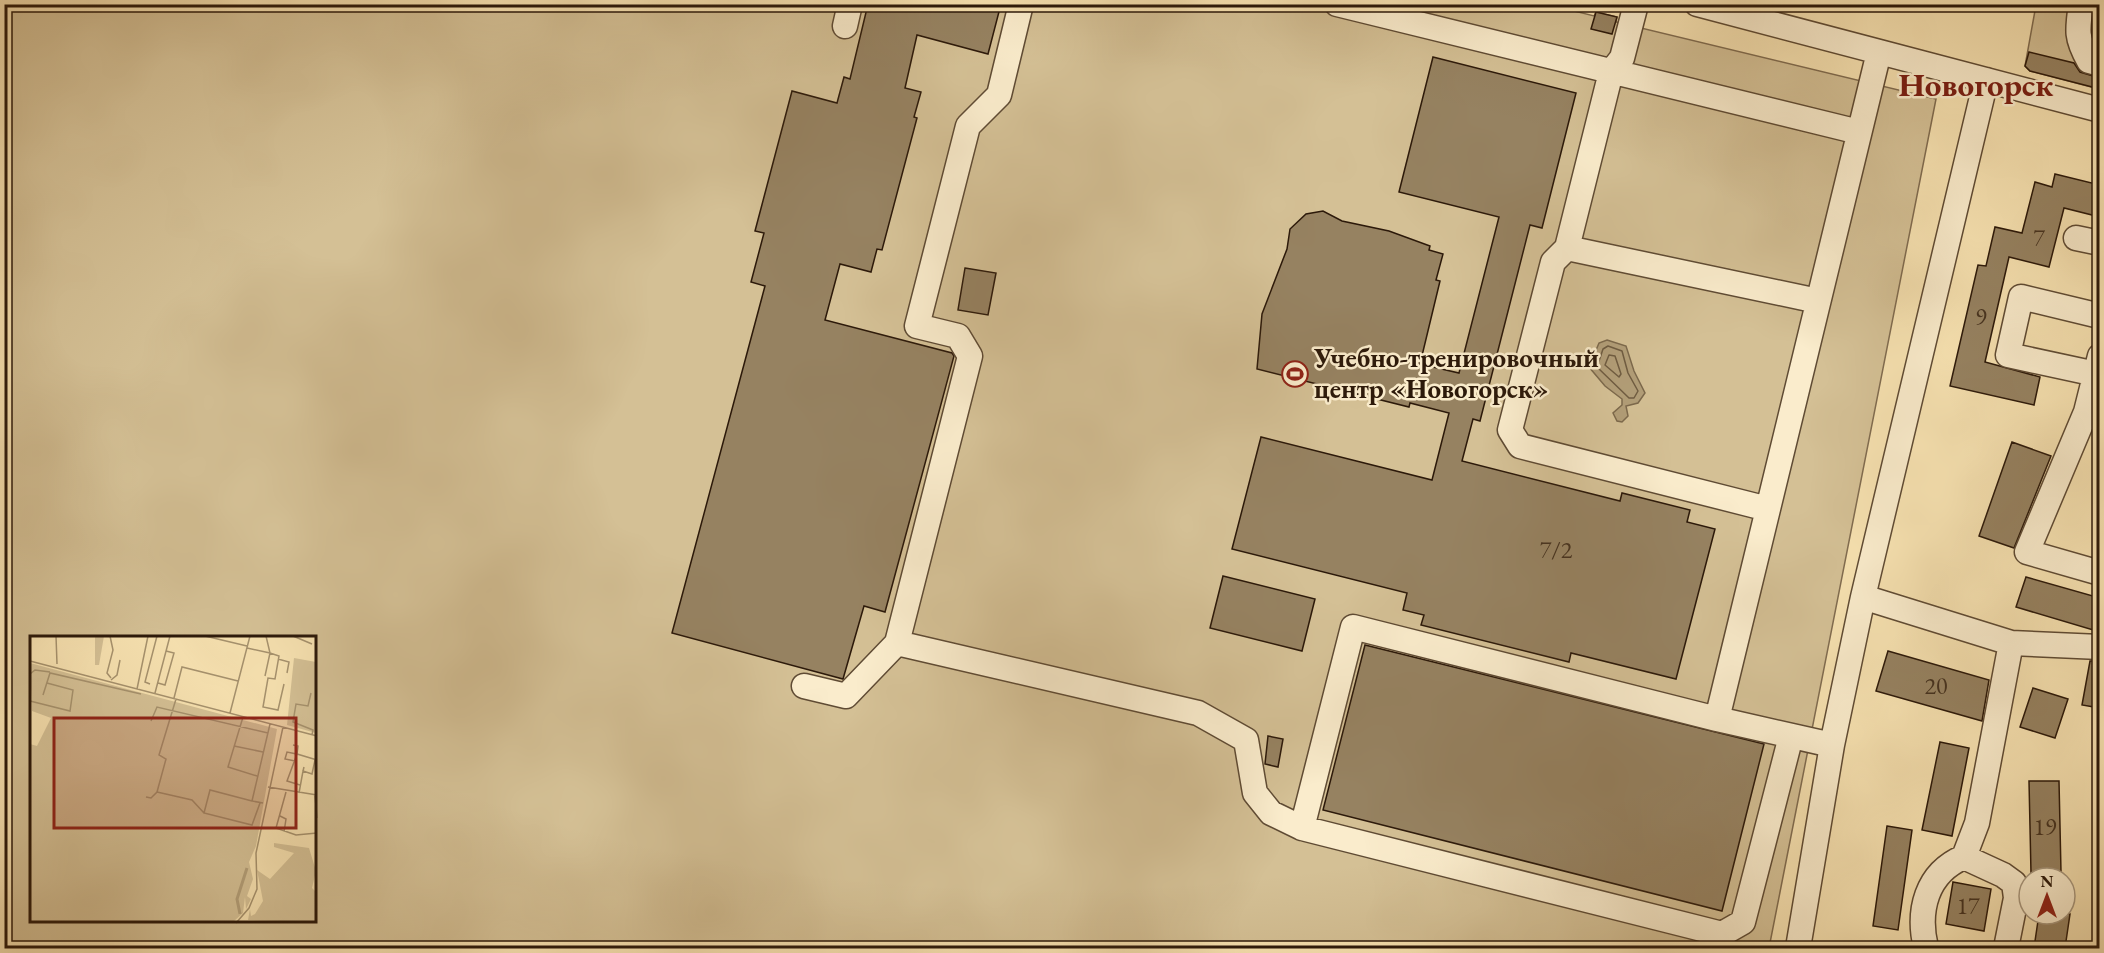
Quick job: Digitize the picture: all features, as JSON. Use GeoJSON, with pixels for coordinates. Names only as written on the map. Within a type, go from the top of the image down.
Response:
{"type":"FeatureCollection","features":[{"type":"Feature","properties":{"kind":"street"},"geometry":{"type":"LineString","coordinates":[[804,686],[846,696],[897,643],[970,356],[958,336],[917,326],[968,126],[999,95],[1022,4]]}},
{"type":"Feature","properties":{"kind":"street"},"geometry":{"type":"LineString","coordinates":[[1337,4],[1859,132]]}},
{"type":"Feature","properties":{"kind":"street"},"geometry":{"type":"LineString","coordinates":[[1636,4],[1622,58],[1611,72],[1567,248],[1553,262],[1510,430],[1520,446],[1768,509]]}},
{"type":"Feature","properties":{"kind":"street"},"geometry":{"type":"LineString","coordinates":[[1697,4],[2100,110]]}},
{"type":"Feature","properties":{"kind":"street"},"geometry":{"type":"LineString","coordinates":[[2081,4],[2076,33],[2079,44],[2089,61],[2100,64]]}},
{"type":"Feature","properties":{"kind":"street"},"geometry":{"type":"LineString","coordinates":[[1717,719],[1879,52]]}},
{"type":"Feature","properties":{"kind":"street"},"geometry":{"type":"LineString","coordinates":[[1798,948],[1832,745],[1863,597],[1986,80]]}},
{"type":"Feature","properties":{"kind":"street"},"geometry":{"type":"LineString","coordinates":[[2076,238],[2100,243]]}},
{"type":"Feature","properties":{"kind":"street"},"geometry":{"type":"LineString","coordinates":[[1567,248],[1818,301]]}},
{"type":"Feature","properties":{"kind":"street"},"geometry":{"type":"LineString","coordinates":[[2100,316],[2021,297],[2008,355],[2098,365],[2093,414],[2027,552],[2100,573]]}},
{"type":"Feature","properties":{"kind":"street"},"geometry":{"type":"LineString","coordinates":[[1863,597],[2011,644],[2100,647]]}},
{"type":"Feature","properties":{"kind":"street"},"geometry":{"type":"LineString","coordinates":[[1302,828],[1353,627],[1717,719],[1832,745]]}},
{"type":"Feature","properties":{"kind":"street"},"geometry":{"type":"LineString","coordinates":[[897,643],[1198,713],[1246,740],[1255,793],[1271,813],[1302,828],[1722,934],[1743,922],[1791,736]]}},
{"type":"Feature","properties":{"kind":"street"},"geometry":{"type":"LineString","coordinates":[[1964,857],[1977,823],[2011,644]]}},
{"type":"Feature","properties":{"kind":"street"},"geometry":{"type":"LineString","coordinates":[[1926,948],[1922,930],[1927,892],[1934,878],[1949,863],[1964,857],[2003,875],[2014,883],[2016,898],[2006,948]]}},
{"type":"Feature","properties":{"kind":"shaded area","name":"Учебно-тренировочный центр «Новогорск»"},"geometry":{"type":"Polygon","coordinates":[[[1546,4],[1594,16],[1596,12],[1617,17],[1616,22],[1936,99],[1769,948],[5,948],[5,5],[1546,4]]]}},
{"type":"Feature","properties":{"kind":"shaded area"},"geometry":{"type":"Polygon","coordinates":[[[2036,5],[2099,5],[2099,89],[2030,71],[2025,66],[2036,5]]]}},
{"type":"Feature","properties":{"kind":"water"},"geometry":{"type":"Polygon","coordinates":[[[1607,340],[1626,346],[1634,371],[1645,393],[1638,403],[1626,406],[1628,416],[1622,422],[1617,421],[1613,413],[1622,405],[1622,399],[1605,386],[1589,367],[1599,343],[1607,340]]]}},
{"type":"Feature","properties":{"kind":"building"},"geometry":{"type":"Polygon","coordinates":[[[868,4],[1001,4],[988,54],[917,35],[905,88],[921,92],[914,117],[917,118],[882,250],[877,249],[871,272],[840,264],[825,320],[952,353],[954,356],[885,612],[864,606],[843,679],[672,633],[765,286],[751,282],[764,233],[755,231],[792,91],[837,103],[844,77],[850,79],[868,4]]]}},
{"type":"Feature","properties":{"kind":"building"},"geometry":{"type":"Polygon","coordinates":[[[1596,12],[1617,17],[1612,34],[1591,29],[1596,12]]]}},
{"type":"Feature","properties":{"kind":"building"},"geometry":{"type":"Polygon","coordinates":[[[2029,52],[2074,63],[2080,72],[2100,78],[2100,89],[2030,71],[2025,66],[2029,52]]]}},
{"type":"Feature","properties":{"kind":"building"},"geometry":{"type":"Polygon","coordinates":[[[1433,57],[1576,93],[1542,228],[1530,225],[1480,421],[1473,419],[1462,461],[1620,501],[1622,493],[1690,510],[1687,522],[1715,529],[1676,679],[1571,653],[1569,662],[1421,625],[1424,615],[1403,610],[1407,593],[1232,549],[1261,437],[1432,480],[1449,413],[1410,403],[1409,407],[1257,369],[1262,314],[1287,249],[1290,229],[1306,214],[1323,211],[1342,221],[1389,231],[1430,246],[1429,250],[1443,254],[1436,280],[1440,281],[1420,364],[1459,373],[1499,217],[1399,192],[1433,57]]]}},
{"type":"Feature","properties":{"kind":"building"},"geometry":{"type":"Polygon","coordinates":[[[2055,174],[2100,185],[2100,217],[2064,208],[2049,267],[2009,257],[1985,362],[2040,377],[2034,405],[1950,386],[1978,265],[1986,266],[1995,227],[2022,233],[2035,182],[2052,187],[2055,174]]]}},
{"type":"Feature","properties":{"kind":"building"},"geometry":{"type":"Polygon","coordinates":[[[965,268],[996,273],[988,315],[958,310],[965,268]]]}},
{"type":"Feature","properties":{"kind":"building"},"geometry":{"type":"Polygon","coordinates":[[[2012,442],[2051,456],[2014,548],[1979,536],[2012,442]]]}},
{"type":"Feature","properties":{"kind":"building"},"geometry":{"type":"Polygon","coordinates":[[[1223,576],[1315,599],[1302,651],[1210,628],[1223,576]]]}},
{"type":"Feature","properties":{"kind":"building"},"geometry":{"type":"Polygon","coordinates":[[[2026,577],[2100,598],[2100,632],[2016,607],[2026,577]]]}},
{"type":"Feature","properties":{"kind":"building"},"geometry":{"type":"Polygon","coordinates":[[[1365,645],[1764,744],[1722,911],[1323,810],[1365,645]]]}},
{"type":"Feature","properties":{"kind":"building"},"geometry":{"type":"Polygon","coordinates":[[[1888,651],[1989,680],[1982,721],[1876,691],[1888,651]]]}},
{"type":"Feature","properties":{"kind":"building"},"geometry":{"type":"Polygon","coordinates":[[[2090,661],[2100,661],[2100,708],[2082,705],[2090,661]]]}},
{"type":"Feature","properties":{"kind":"building"},"geometry":{"type":"Polygon","coordinates":[[[2033,688],[2068,699],[2055,738],[2020,727],[2033,688]]]}},
{"type":"Feature","properties":{"kind":"building"},"geometry":{"type":"Polygon","coordinates":[[[1268,736],[1283,739],[1278,767],[1265,764],[1268,736]]]}},
{"type":"Feature","properties":{"kind":"building"},"geometry":{"type":"Polygon","coordinates":[[[1940,742],[1969,748],[1952,836],[1922,830],[1940,742]]]}},
{"type":"Feature","properties":{"kind":"building"},"geometry":{"type":"Polygon","coordinates":[[[2029,781],[2059,781],[2061,866],[2031,866],[2029,781]]]}},
{"type":"Feature","properties":{"kind":"building"},"geometry":{"type":"Polygon","coordinates":[[[1887,826],[1912,830],[1898,930],[1873,926],[1887,826]]]}},
{"type":"Feature","properties":{"kind":"building"},"geometry":{"type":"Polygon","coordinates":[[[1953,882],[1991,889],[1984,931],[1946,924],[1953,882]]]}},
{"type":"Feature","properties":{"kind":"building"},"geometry":{"type":"Polygon","coordinates":[[[2037,926],[2068,926],[2065,948],[2034,948],[2037,926]]]}},
{"type":"Feature","properties":{"kind":"place","name":"Учебно-тренировочный центр «Новогорск»"},"geometry":{"type":"Point","coordinates":[1295,374]}},
{"type":"Feature","properties":{"kind":"district","name":"Новогорск"},"geometry":{"type":"Point","coordinates":[1976,84]}}]}
